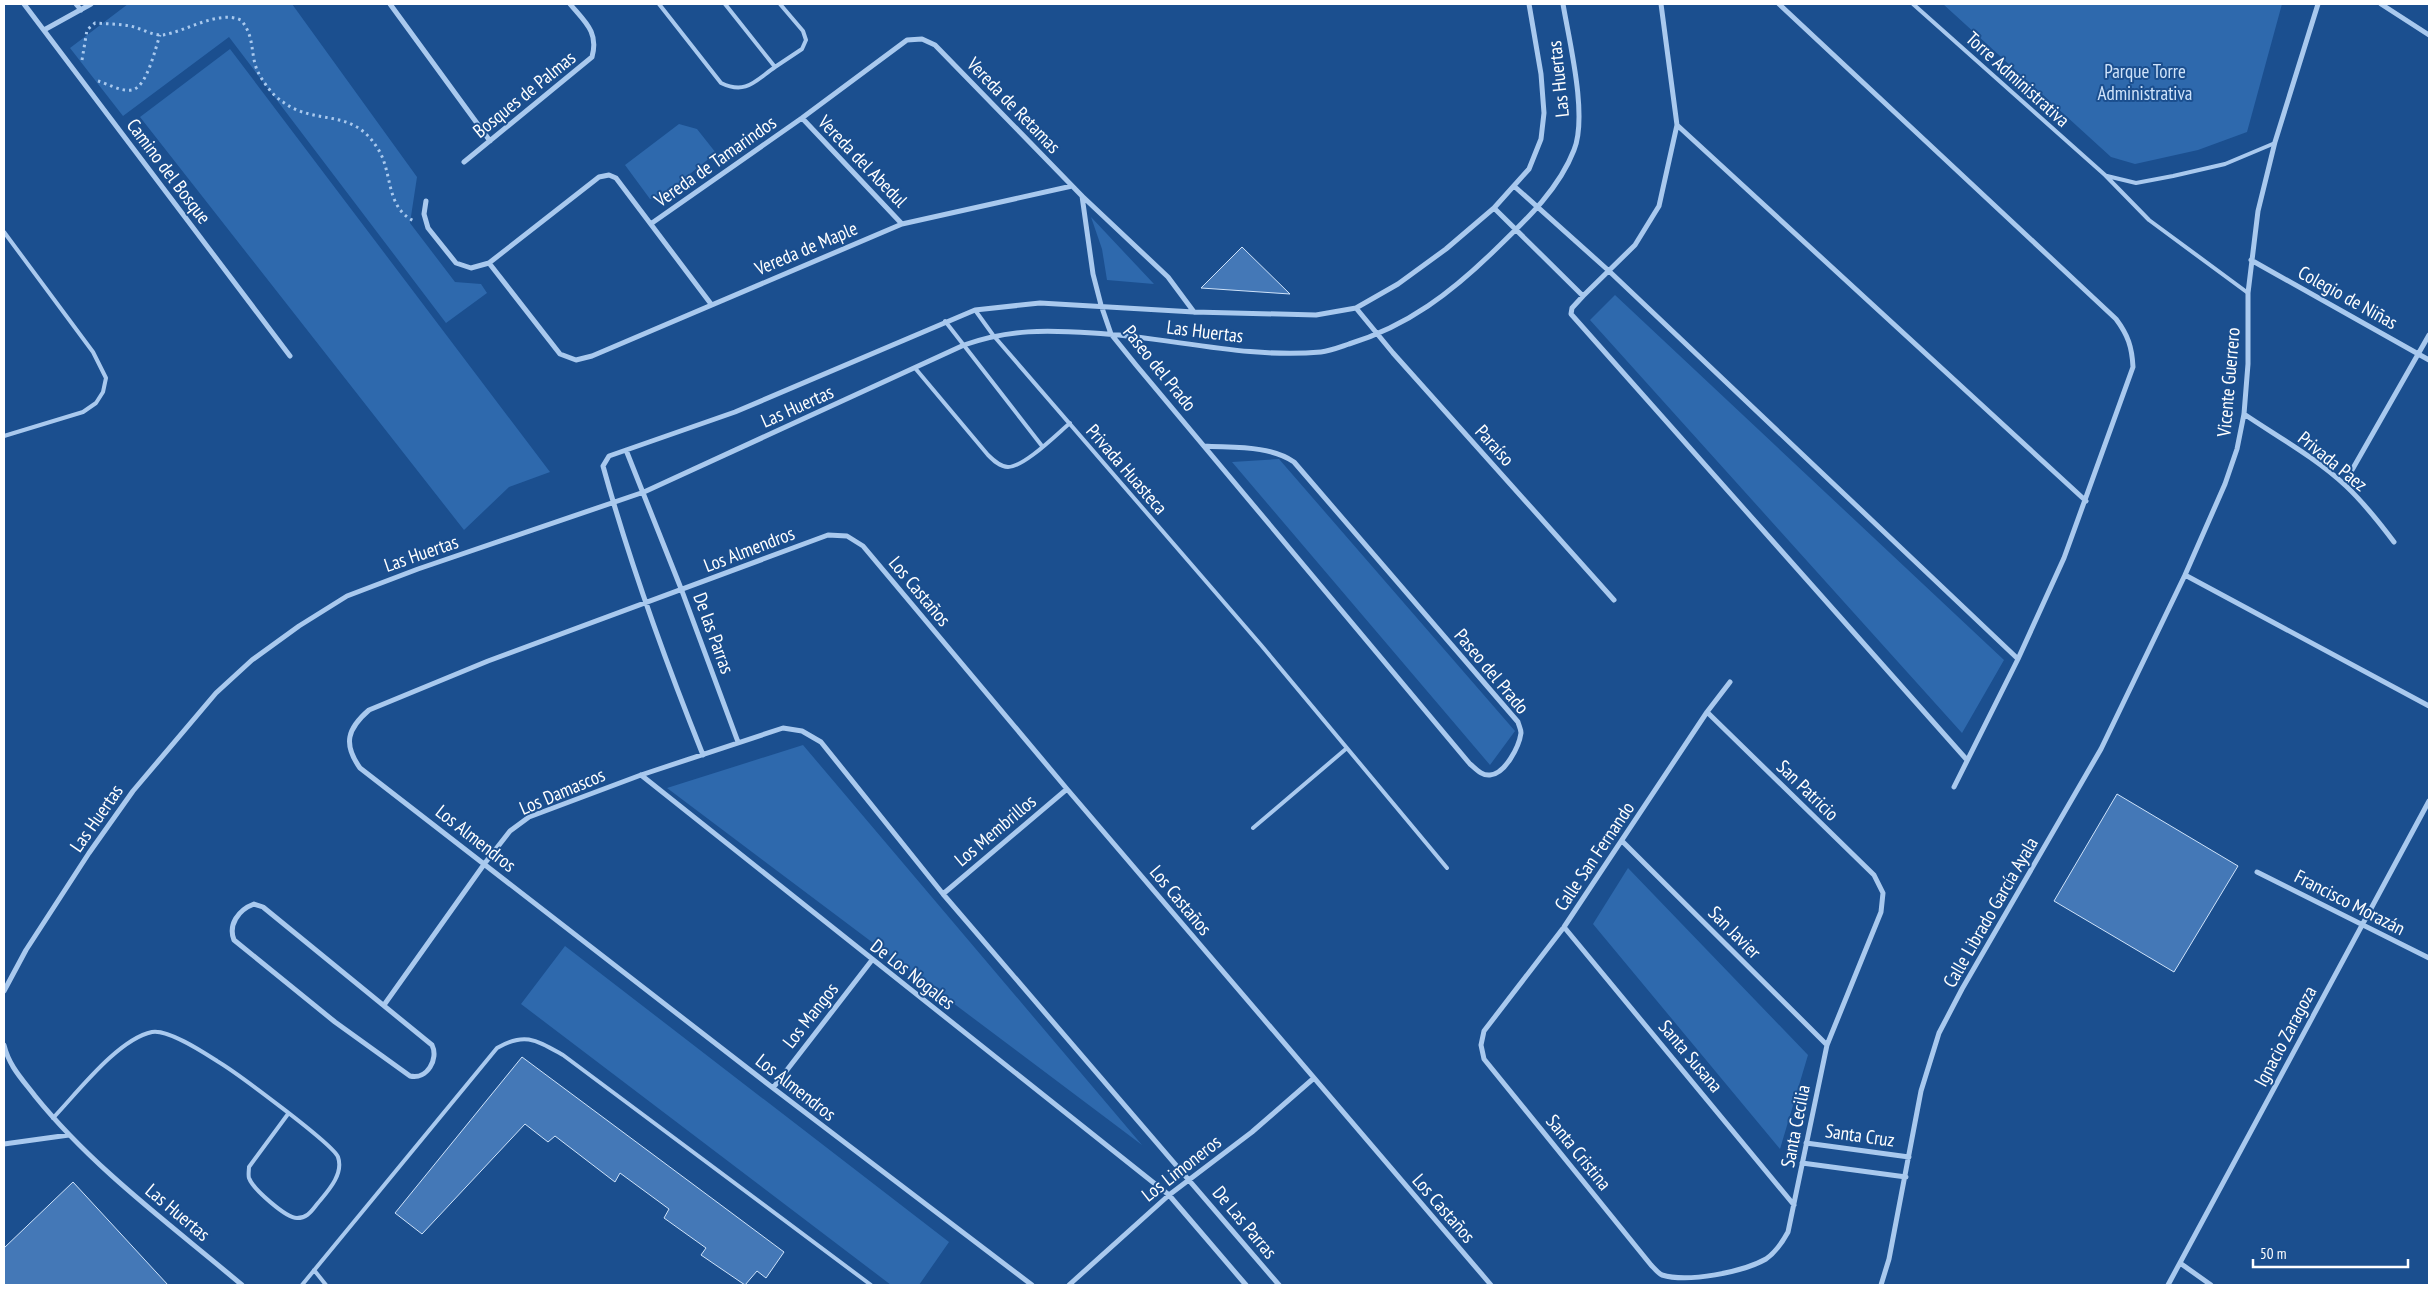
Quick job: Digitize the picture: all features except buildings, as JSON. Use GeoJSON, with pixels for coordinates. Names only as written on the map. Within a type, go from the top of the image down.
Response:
{"type":"FeatureCollection","features":[{"type":"Feature","properties":{"kind":"street","name":"Camino del Bosque"},"geometry":{"type":"LineString","coordinates":[[24,4],[290,356]]}},
{"type":"Feature","properties":{"kind":"street"},"geometry":{"type":"LineString","coordinates":[[76,4],[81,10]]}},
{"type":"Feature","properties":{"kind":"street"},"geometry":{"type":"LineString","coordinates":[[44,30],[91,4]]}},
{"type":"Feature","properties":{"kind":"street"},"geometry":{"type":"LineString","coordinates":[[390,4],[490,141]]}},
{"type":"Feature","properties":{"kind":"street","name":"Bosques de Palmas"},"geometry":{"type":"LineString","coordinates":[[464,162],[592,57],[596,45],[593,33],[570,4]]}},
{"type":"Feature","properties":{"kind":"street","name":"Las Huertas"},"geometry":{"type":"LineString","coordinates":[[614,504],[603,466],[609,456],[735,412],[945,321],[975,310],[1040,303],[1101,305],[1194,312],[1316,315],[1356,308],[1398,284],[1430,261],[1494,208],[1529,169],[1542,139],[1544,113],[1541,74],[1529,4]]}},
{"type":"Feature","properties":{"kind":"street","name":"Las Huertas"},"geometry":{"type":"LineString","coordinates":[[4,991],[26,950],[89,853],[133,791],[216,693],[252,660],[299,626],[347,596],[418,569],[614,504],[644,492],[964,345],[993,335],[1045,330],[1111,334],[1278,354],[1323,352],[1378,335],[1418,315],[1476,269],[1515,231],[1559,181],[1575,148],[1579,113],[1575,69],[1563,4]]}},
{"type":"Feature","properties":{"kind":"street"},"geometry":{"type":"LineString","coordinates":[[1661,4],[1677,126],[1659,206],[1635,245],[1572,308],[1571,314],[1573,319],[1967,760]]}},
{"type":"Feature","properties":{"kind":"street"},"geometry":{"type":"LineString","coordinates":[[1779,4],[2116,319],[2127,333],[2132,350],[2133,367],[2064,558],[2018,659],[1954,787]]}},
{"type":"Feature","properties":{"kind":"street","name":"Vicente Guerrero"},"geometry":{"type":"LineString","coordinates":[[2185,575],[2225,484],[2237,448],[2244,414],[2248,364],[2248,294],[2258,211],[2275,142],[2318,4]]}},
{"type":"Feature","properties":{"kind":"street"},"geometry":{"type":"LineString","coordinates":[[2381,4],[2429,35]]}},
{"type":"Feature","properties":{"kind":"street","name":"Vereda de Tamarindos"},"geometry":{"type":"LineString","coordinates":[[489,263],[599,177],[609,175],[616,178],[652,223],[802,118],[906,40],[922,39]]}},
{"type":"Feature","properties":{"kind":"street","name":"Vereda de Retamas"},"geometry":{"type":"LineString","coordinates":[[922,39],[935,45],[1082,196],[1168,276],[1194,312]]}},
{"type":"Feature","properties":{"kind":"street","name":"Vereda del Abedul"},"geometry":{"type":"LineString","coordinates":[[802,118],[902,224]]}},
{"type":"Feature","properties":{"kind":"street"},"geometry":{"type":"LineString","coordinates":[[1677,126],[2086,501]]}},
{"type":"Feature","properties":{"kind":"street","name":"Vereda de Maple"},"geometry":{"type":"LineString","coordinates":[[489,263],[560,354],[576,360],[592,356],[902,224],[1072,186]]}},
{"type":"Feature","properties":{"kind":"street"},"geometry":{"type":"LineString","coordinates":[[1514,186],[1609,271],[2018,659]]}},
{"type":"Feature","properties":{"kind":"street"},"geometry":{"type":"LineString","coordinates":[[1082,196],[1093,274],[1101,305]]}},
{"type":"Feature","properties":{"kind":"street"},"geometry":{"type":"LineString","coordinates":[[426,201],[424,214],[428,228],[456,263],[471,268],[489,263]]}},
{"type":"Feature","properties":{"kind":"street"},"geometry":{"type":"LineString","coordinates":[[1494,208],[1515,231],[1583,296]]}},
{"type":"Feature","properties":{"kind":"street"},"geometry":{"type":"LineString","coordinates":[[652,223],[711,304]]}},
{"type":"Feature","properties":{"kind":"street","name":"Colegio de Niñas"},"geometry":{"type":"LineString","coordinates":[[2251,260],[2429,360]]}},
{"type":"Feature","properties":{"kind":"street","name":"Paseo del Prado"},"geometry":{"type":"LineString","coordinates":[[1101,305],[1111,334],[1204,446],[1470,764],[1480,773],[1489,775],[1497,773],[1504,768],[1519,740],[1521,731],[1518,722],[1294,462],[1283,455],[1270,451],[1204,446]]}},
{"type":"Feature","properties":{"kind":"street","name":"Paraíso"},"geometry":{"type":"LineString","coordinates":[[1356,308],[1614,600]]}},
{"type":"Feature","properties":{"kind":"street"},"geometry":{"type":"LineString","coordinates":[[2344,484],[2429,335]]}},
{"type":"Feature","properties":{"kind":"street","name":"Privada Paez"},"geometry":{"type":"LineString","coordinates":[[2244,414],[2344,484],[2372,513],[2394,542]]}},
{"type":"Feature","properties":{"kind":"street","name":"De las Parras"},"geometry":{"type":"LineString","coordinates":[[626,450],[682,591],[738,742]]}},
{"type":"Feature","properties":{"kind":"street"},"geometry":{"type":"LineString","coordinates":[[614,504],[672,676],[703,755]]}},
{"type":"Feature","properties":{"kind":"street","name":"Los Almendros"},"geometry":{"type":"LineString","coordinates":[[847,536],[828,535],[682,591],[488,661],[369,710],[357,721],[350,734],[350,754],[360,768],[773,1088],[1032,1285]]}},
{"type":"Feature","properties":{"kind":"street","name":"Los Castaños"},"geometry":{"type":"LineString","coordinates":[[847,536],[863,546],[1066,789],[1491,1285]]}},
{"type":"Feature","properties":{"kind":"street"},"geometry":{"type":"LineString","coordinates":[[2185,575],[2429,706]]}},
{"type":"Feature","properties":{"kind":"street","name":"Calle Librado García Ayala"},"geometry":{"type":"LineString","coordinates":[[1881,1285],[1890,1259],[1921,1091],[1939,1033],[1962,989],[2102,749],[2185,575]]}},
{"type":"Feature","properties":{"kind":"street","name":"Calle San Fernando"},"geometry":{"type":"LineString","coordinates":[[1481,1045],[1484,1032],[1564,927],[1707,712],[1730,682]]}},
{"type":"Feature","properties":{"kind":"street","name":"San Patricio"},"geometry":{"type":"LineString","coordinates":[[1707,712],[1874,875],[1883,893]]}},
{"type":"Feature","properties":{"kind":"street","name":"Los Damascos"},"geometry":{"type":"LineString","coordinates":[[384,1005],[485,863],[510,831],[529,817],[738,742],[783,728],[802,731],[820,742],[943,894]]}},
{"type":"Feature","properties":{"kind":"street","name":"De Los Nogales"},"geometry":{"type":"LineString","coordinates":[[641,776],[1169,1194]]}},
{"type":"Feature","properties":{"kind":"street","name":"Los Membrillos"},"geometry":{"type":"LineString","coordinates":[[943,894],[1066,789]]}},
{"type":"Feature","properties":{"kind":"street","name":"Ignacio Zaragoza"},"geometry":{"type":"LineString","coordinates":[[2168,1285],[2429,801]]}},
{"type":"Feature","properties":{"kind":"street","name":"San Javier"},"geometry":{"type":"LineString","coordinates":[[1622,841],[1827,1045]]}},
{"type":"Feature","properties":{"kind":"street","name":"Francisco Morazán"},"geometry":{"type":"LineString","coordinates":[[2257,872],[2429,958]]}},
{"type":"Feature","properties":{"kind":"street","name":"Santa Cecilia"},"geometry":{"type":"LineString","coordinates":[[1661,1275],[1698,1277],[1733,1271],[1765,1259],[1780,1247],[1788,1232],[1827,1045],[1882,912],[1883,893]]}},
{"type":"Feature","properties":{"kind":"street"},"geometry":{"type":"LineString","coordinates":[[943,894],[1189,1179]]}},
{"type":"Feature","properties":{"kind":"street"},"geometry":{"type":"LineString","coordinates":[[254,904],[263,907],[384,1005],[432,1045],[435,1052],[434,1061],[423,1075],[418,1078],[410,1076],[335,1022],[234,940],[231,932],[232,924],[246,907],[254,904]]}},
{"type":"Feature","properties":{"kind":"street","name":"Santa Susana"},"geometry":{"type":"LineString","coordinates":[[1564,927],[1794,1205]]}},
{"type":"Feature","properties":{"kind":"street","name":"Los Mangos"},"geometry":{"type":"LineString","coordinates":[[773,1088],[872,960]]}},
{"type":"Feature","properties":{"kind":"street","name":"Las Huertas"},"geometry":{"type":"LineString","coordinates":[[4,1045],[8,1061],[53,1118],[69,1135],[96,1162],[242,1285]]}},
{"type":"Feature","properties":{"kind":"street","name":"Santa Cristina"},"geometry":{"type":"LineString","coordinates":[[1481,1045],[1484,1059],[1650,1265],[1661,1275]]}},
{"type":"Feature","properties":{"kind":"street","name":"Los Limoneros"},"geometry":{"type":"LineString","coordinates":[[1068,1285],[1169,1194],[1252,1132],[1314,1078]]}},
{"type":"Feature","properties":{"kind":"street"},"geometry":{"type":"LineString","coordinates":[[4,1144],[69,1135]]}},
{"type":"Feature","properties":{"kind":"street","name":"Santa Cruz"},"geometry":{"type":"LineString","coordinates":[[1806,1142],[1909,1157]]}},
{"type":"Feature","properties":{"kind":"street","name":"Santa Cruz"},"geometry":{"type":"LineString","coordinates":[[1802,1163],[1906,1177]]}},
{"type":"Feature","properties":{"kind":"street","name":"De Las Parras"},"geometry":{"type":"LineString","coordinates":[[1189,1179],[1279,1285]]}},
{"type":"Feature","properties":{"kind":"street"},"geometry":{"type":"LineString","coordinates":[[1169,1194],[1246,1285]]}},
{"type":"Feature","properties":{"kind":"street"},"geometry":{"type":"LineString","coordinates":[[2180,1263],[2211,1285]]}},
{"type":"Feature","properties":{"kind":"lane"},"geometry":{"type":"LineString","coordinates":[[659,4],[721,83],[733,89],[745,88],[802,49],[806,40],[803,31],[780,4]]}},
{"type":"Feature","properties":{"kind":"lane"},"geometry":{"type":"LineString","coordinates":[[725,4],[775,67]]}},
{"type":"Feature","properties":{"kind":"lane","name":"Torre Administrativa"},"geometry":{"type":"LineString","coordinates":[[1913,4],[2105,175],[2149,220],[2248,294]]}},
{"type":"Feature","properties":{"kind":"lane","name":"Torre Administrativa"},"geometry":{"type":"LineString","coordinates":[[2105,175],[2136,183],[2173,176],[2225,164],[2275,142]]}},
{"type":"Feature","properties":{"kind":"lane"},"geometry":{"type":"LineString","coordinates":[[4,232],[93,352],[106,378],[103,392],[96,403],[83,412],[4,436]]}},
{"type":"Feature","properties":{"kind":"lane","name":"Privada Huasteca"},"geometry":{"type":"LineString","coordinates":[[975,310],[993,335],[1261,645],[1447,868]]}},
{"type":"Feature","properties":{"kind":"lane"},"geometry":{"type":"LineString","coordinates":[[945,321],[1042,446]]}},
{"type":"Feature","properties":{"kind":"lane"},"geometry":{"type":"LineString","coordinates":[[915,368],[988,455],[998,464],[1009,467],[1021,463],[1070,423]]}},
{"type":"Feature","properties":{"kind":"lane"},"geometry":{"type":"LineString","coordinates":[[1253,828],[1347,748]]}},
{"type":"Feature","properties":{"kind":"lane"},"geometry":{"type":"LineString","coordinates":[[53,1118],[119,1049],[134,1038],[153,1032],[172,1036],[217,1061],[288,1114],[329,1145],[338,1156],[339,1170],[328,1191],[307,1216],[297,1218],[287,1216],[254,1186],[249,1177],[249,1167],[288,1114]]}},
{"type":"Feature","properties":{"kind":"lane"},"geometry":{"type":"LineString","coordinates":[[302,1285],[497,1048],[513,1039],[536,1040],[563,1055],[870,1285]]}},
{"type":"Feature","properties":{"kind":"lane"},"geometry":{"type":"LineString","coordinates":[[314,1270],[326,1285]]}},
{"type":"Feature","properties":{"kind":"path"},"geometry":{"type":"LineString","coordinates":[[160,36],[145,79],[138,88],[131,90],[122,89],[87,75],[81,67],[90,26],[95,23],[131,26],[160,36],[183,31],[208,21],[229,17],[241,20],[249,32],[257,70],[272,92],[281,101],[304,113],[349,121],[356,125],[377,147],[386,162],[392,194],[404,216],[428,228]]}},
{"type":"Feature","properties":{"kind":"path"},"geometry":{"type":"LineString","coordinates":[[81,79],[87,75]]}},
{"type":"Feature","properties":{"kind":"green space"},"geometry":{"type":"Polygon","coordinates":[[[128,4],[292,4],[417,177],[410,223],[455,282],[481,284],[487,293],[446,323],[229,37],[123,116],[70,48],[128,4]]]}},
{"type":"Feature","properties":{"kind":"green space","name":"Parque Torre Administrativa"},"geometry":{"type":"Polygon","coordinates":[[[1943,4],[2282,4],[2247,132],[2198,150],[2135,164],[2111,157],[1943,4]]]}},
{"type":"Feature","properties":{"kind":"green space"},"geometry":{"type":"Polygon","coordinates":[[[230,49],[550,472],[509,487],[464,530],[140,117],[230,49]]]}},
{"type":"Feature","properties":{"kind":"green space"},"geometry":{"type":"Polygon","coordinates":[[[679,124],[697,129],[716,153],[661,197],[650,199],[625,165],[679,124]]]}},
{"type":"Feature","properties":{"kind":"green space"},"geometry":{"type":"Polygon","coordinates":[[[1091,217],[1154,284],[1107,280],[1102,249],[1091,217]]]}},
{"type":"Feature","properties":{"kind":"green space"},"geometry":{"type":"Polygon","coordinates":[[[1615,295],[2004,660],[1962,733],[1590,320],[1615,295]]]}},
{"type":"Feature","properties":{"kind":"green space"},"geometry":{"type":"Polygon","coordinates":[[[1279,459],[1515,731],[1490,765],[1232,462],[1279,459]]]}},
{"type":"Feature","properties":{"kind":"green space"},"geometry":{"type":"Polygon","coordinates":[[[803,745],[1142,1145],[667,788],[803,745]]]}},
{"type":"Feature","properties":{"kind":"green space"},"geometry":{"type":"Polygon","coordinates":[[[1628,868],[1808,1055],[1780,1149],[1593,924],[1628,868]]]}},
{"type":"Feature","properties":{"kind":"green space"},"geometry":{"type":"Polygon","coordinates":[[[565,946],[949,1242],[919,1285],[891,1285],[521,1004],[565,946]]]}}]}
